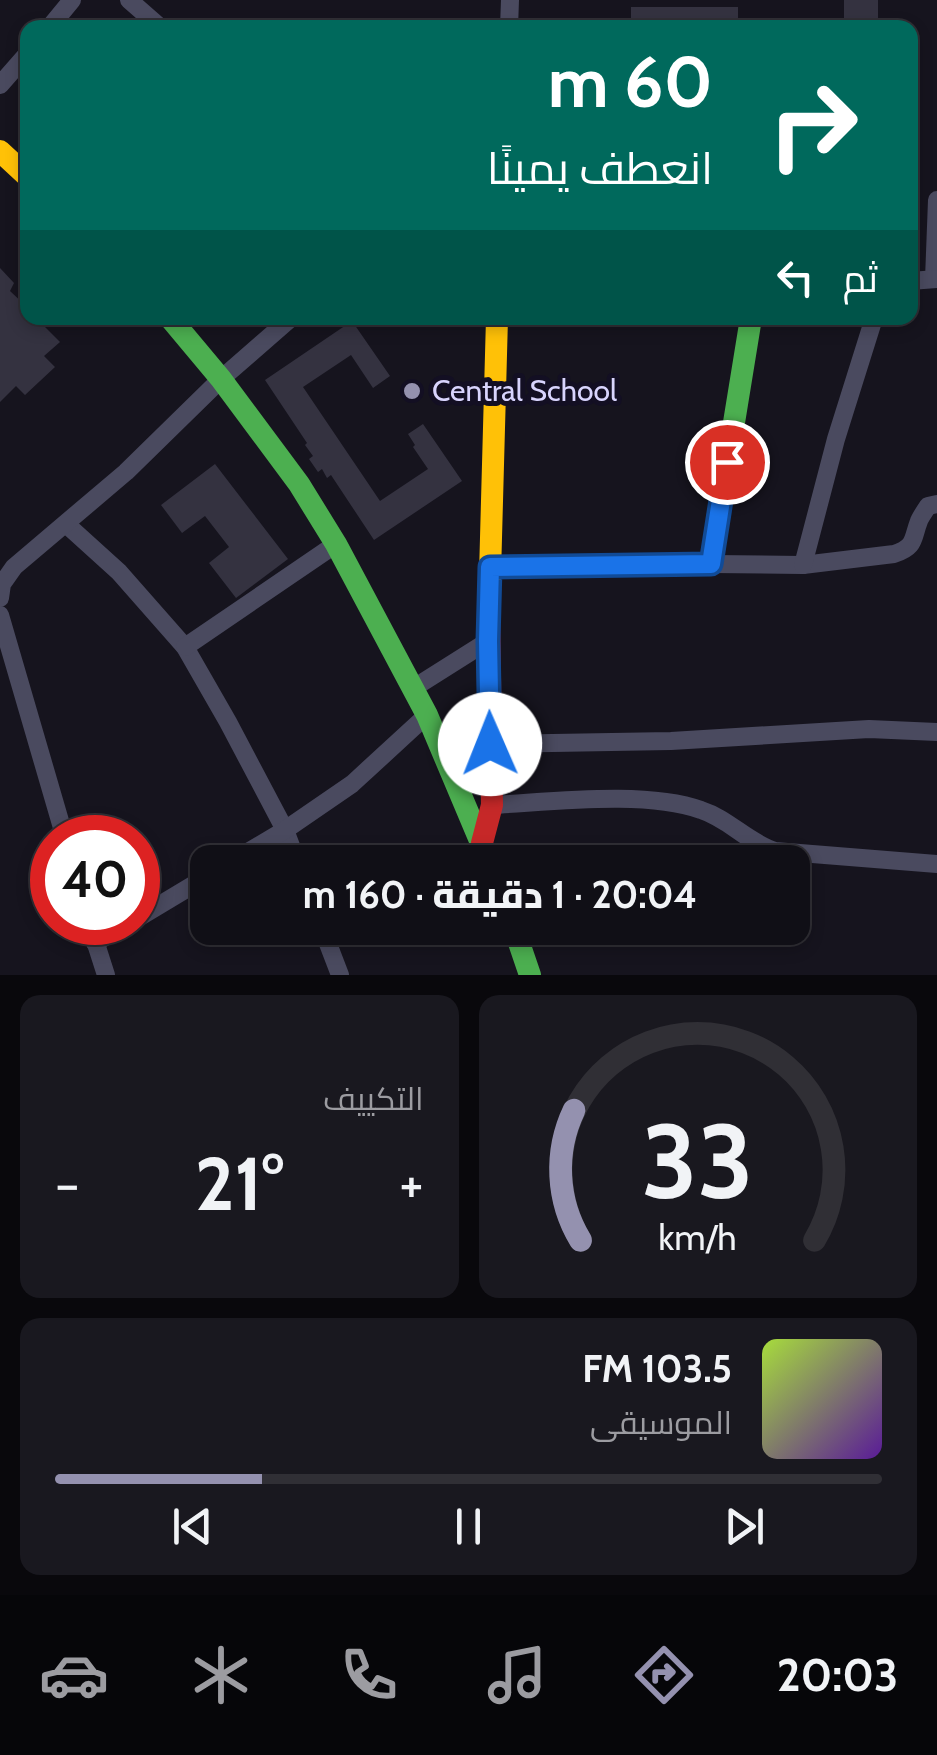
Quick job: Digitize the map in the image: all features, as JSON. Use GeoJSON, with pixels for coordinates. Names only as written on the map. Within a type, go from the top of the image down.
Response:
{"type":"FeatureCollection","features":[{"type":"Feature","properties":{"kind":"street"},"geometry":{"type":"LineString","coordinates":[[55,20],[72,0]]}},
{"type":"Feature","properties":{"kind":"street"},"geometry":{"type":"LineString","coordinates":[[129,0],[152,20]]}},
{"type":"Feature","properties":{"kind":"street"},"geometry":{"type":"LineString","coordinates":[[0,85],[20,61]]}},
{"type":"Feature","properties":{"kind":"street"},"geometry":{"type":"LineString","coordinates":[[0,151],[20,170]]}},
{"type":"Feature","properties":{"kind":"street"},"geometry":{"type":"LineString","coordinates":[[936,279],[937,200]]}},
{"type":"Feature","properties":{"kind":"street"},"geometry":{"type":"LineString","coordinates":[[176,325],[299,484],[336,544],[426,716],[482,845]]}},
{"type":"Feature","properties":{"kind":"street"},"geometry":{"type":"LineString","coordinates":[[0,598],[2,584],[14,567],[126,472],[220,379],[282,325]]}},
{"type":"Feature","properties":{"kind":"street"},"geometry":{"type":"LineString","coordinates":[[487,845],[492,805],[488,641],[497,325]]}},
{"type":"Feature","properties":{"kind":"street"},"geometry":{"type":"LineString","coordinates":[[711,564],[750,325]]}},
{"type":"Feature","properties":{"kind":"street"},"geometry":{"type":"LineString","coordinates":[[804,565],[836,439],[872,325]]}},
{"type":"Feature","properties":{"kind":"street"},"geometry":{"type":"LineString","coordinates":[[490,567],[804,565],[873,558],[904,550],[915,540],[919,520],[928,506],[937,504]]}},
{"type":"Feature","properties":{"kind":"street"},"geometry":{"type":"LineString","coordinates":[[66,524],[119,572],[185,647],[291,845]]}},
{"type":"Feature","properties":{"kind":"street"},"geometry":{"type":"LineString","coordinates":[[185,647],[336,544]]}},
{"type":"Feature","properties":{"kind":"street"},"geometry":{"type":"LineString","coordinates":[[0,614],[59,815]]}},
{"type":"Feature","properties":{"kind":"street"},"geometry":{"type":"LineString","coordinates":[[412,689],[488,641]]}},
{"type":"Feature","properties":{"kind":"street"},"geometry":{"type":"LineString","coordinates":[[260,845],[352,784],[426,716]]}},
{"type":"Feature","properties":{"kind":"street"},"geometry":{"type":"LineString","coordinates":[[490,744],[671,741],[869,728],[937,732]]}},
{"type":"Feature","properties":{"kind":"street"},"geometry":{"type":"LineString","coordinates":[[492,805],[658,801],[698,808],[721,818],[758,846],[775,851],[937,864]]}},
{"type":"Feature","properties":{"kind":"street"},"geometry":{"type":"LineString","coordinates":[[160,905],[190,887]]}},
{"type":"Feature","properties":{"kind":"street"},"geometry":{"type":"LineString","coordinates":[[96,945],[106,975]]}},
{"type":"Feature","properties":{"kind":"street"},"geometry":{"type":"LineString","coordinates":[[329,945],[340,975]]}},
{"type":"Feature","properties":{"kind":"street"},"geometry":{"type":"LineString","coordinates":[[520,945],[530,975]]}},
{"type":"Feature","properties":{"kind":"building"},"geometry":{"type":"Polygon","coordinates":[[[844,0],[878,0],[878,20],[844,20],[844,0]]]}},
{"type":"Feature","properties":{"kind":"building"},"geometry":{"type":"Polygon","coordinates":[[[631,7],[738,7],[738,20],[631,20],[631,7]]]}},
{"type":"Feature","properties":{"kind":"building"},"geometry":{"type":"Polygon","coordinates":[[[0,268],[14,283],[10,291],[20,300],[20,325],[43,325],[60,342],[44,356],[55,367],[25,395],[16,386],[0,402],[0,268]]]}},
{"type":"Feature","properties":{"kind":"building"},"geometry":{"type":"Polygon","coordinates":[[[346,325],[355,325],[390,376],[373,388],[351,355],[303,387],[380,501],[428,469],[408,434],[423,424],[462,481],[374,540],[331,475],[327,478],[322,469],[318,472],[309,459],[313,456],[307,443],[265,380],[346,325]]]}},
{"type":"Feature","properties":{"kind":"building"},"geometry":{"type":"Polygon","coordinates":[[[215,464],[288,559],[236,598],[209,563],[229,547],[205,516],[182,533],[161,505],[215,464]]]}},
{"type":"Feature","properties":{"kind":"traffic: fast"},"geometry":{"type":"LineString","coordinates":[[176,325],[299,484],[336,544],[427,715],[482,845]]}},
{"type":"Feature","properties":{"kind":"traffic: fast"},"geometry":{"type":"LineString","coordinates":[[490,567],[711,564],[750,325]]}},
{"type":"Feature","properties":{"kind":"traffic: fast"},"geometry":{"type":"LineString","coordinates":[[520,945],[530,975]]}},
{"type":"Feature","properties":{"kind":"traffic: slow"},"geometry":{"type":"LineString","coordinates":[[0,151],[20,170]]}},
{"type":"Feature","properties":{"kind":"traffic: slow"},"geometry":{"type":"LineString","coordinates":[[489,611],[497,325]]}},
{"type":"Feature","properties":{"kind":"traffic: jam"},"geometry":{"type":"LineString","coordinates":[[482,843],[492,805],[489,611]]}},
{"type":"Feature","properties":{"kind":"place","name":"Central School"},"geometry":{"type":"Point","coordinates":[412,391]}},
{"type":"Feature","properties":{"kind":"route"},"geometry":{"type":"LineString","coordinates":[[490,744],[490,567],[711,564],[727,462]]}}]}
